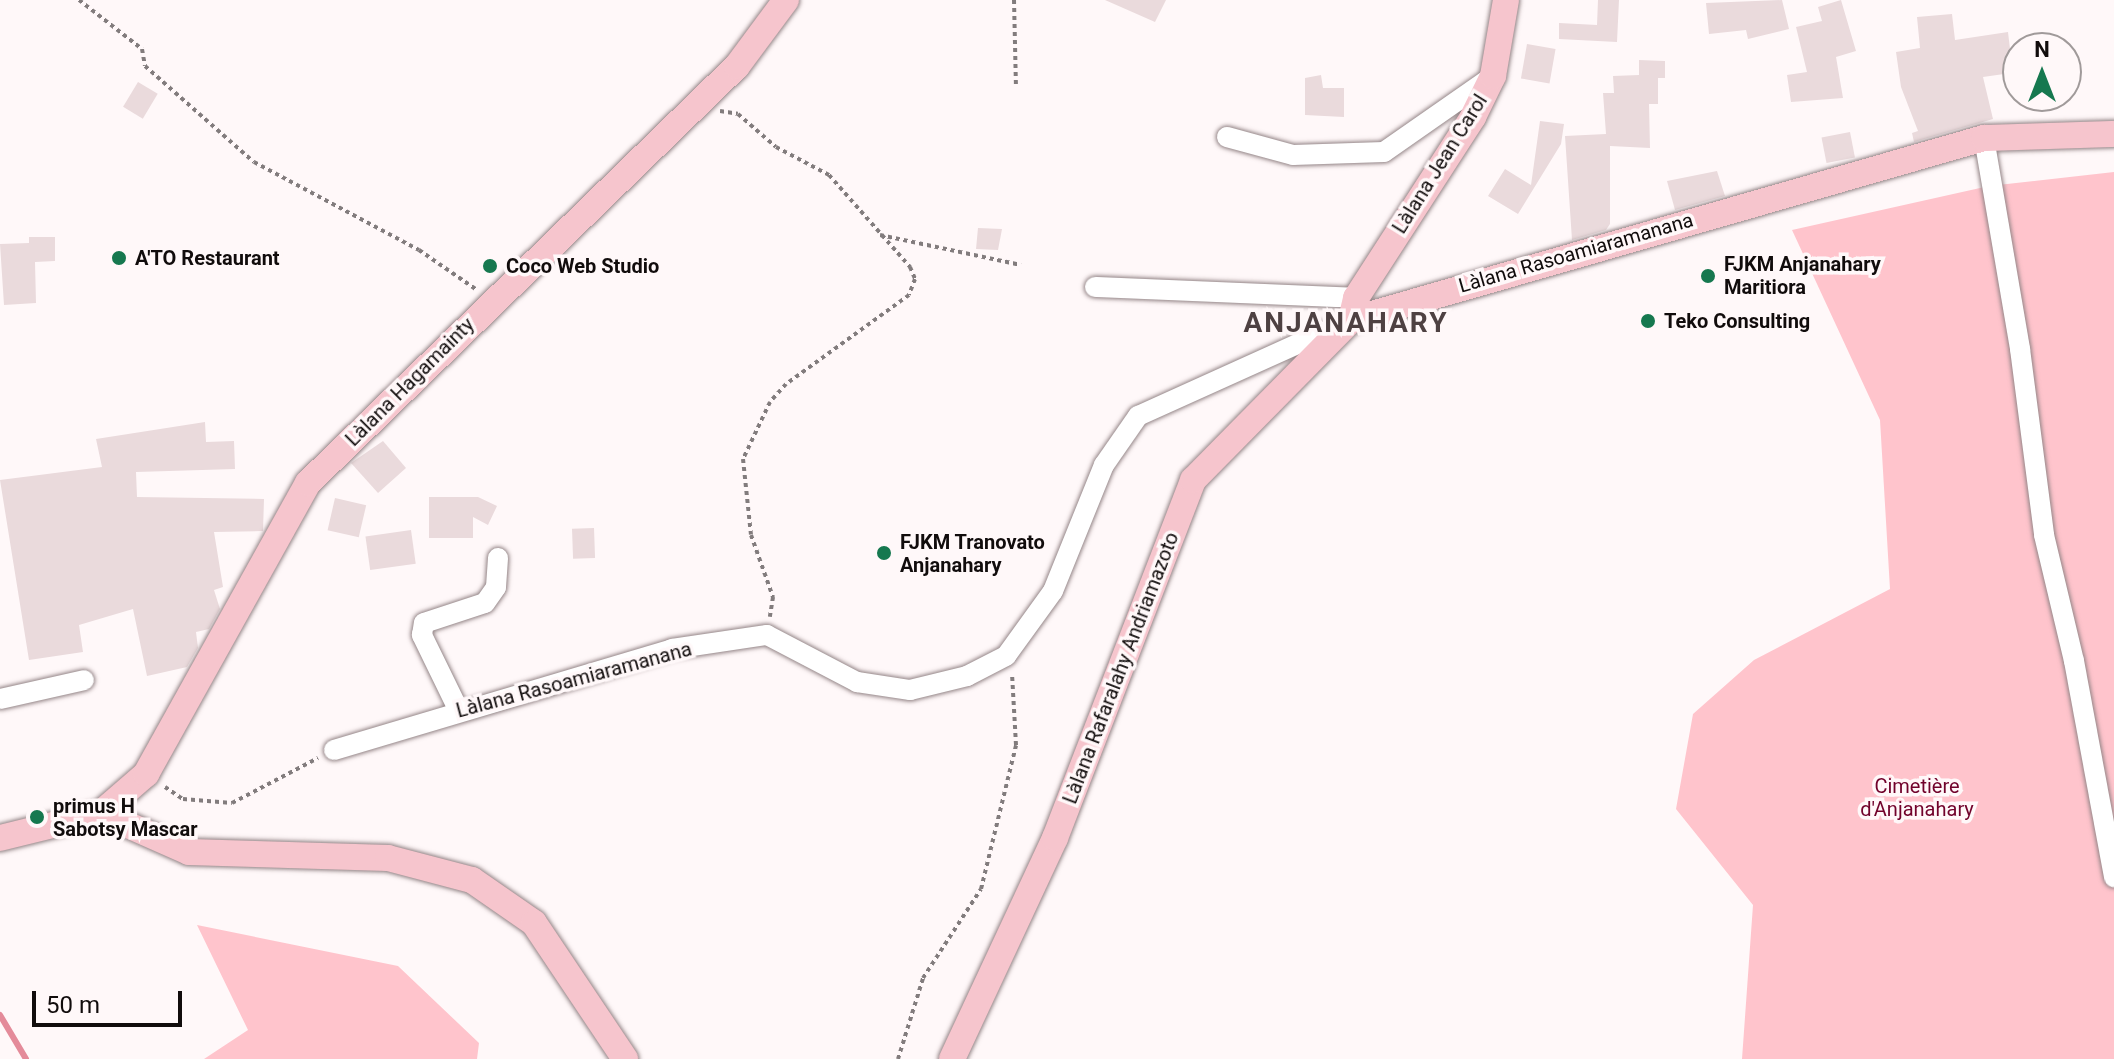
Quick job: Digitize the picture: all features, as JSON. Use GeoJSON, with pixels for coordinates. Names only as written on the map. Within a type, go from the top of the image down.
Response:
{"type":"FeatureCollection","features":[{"type":"Feature","properties":{"kind":"main road","name":"Làlana Hagamainty"},"geometry":{"type":"LineString","coordinates":[[101,813],[146,774],[308,483],[492,300],[737,66],[786,0]]}},
{"type":"Feature","properties":{"kind":"main road","name":"Làlana Jean Carol"},"geometry":{"type":"LineString","coordinates":[[1354,309],[1473,117],[1493,76],[1506,0]]}},
{"type":"Feature","properties":{"kind":"main road","name":"Làlana Rasoamiaramanana"},"geometry":{"type":"LineString","coordinates":[[1354,309],[1984,138],[2114,134]]}},
{"type":"Feature","properties":{"kind":"main road","name":"Làlana Rafaralahy Andriamazoto"},"geometry":{"type":"LineString","coordinates":[[952,1059],[1055,838],[1193,480],[1354,309]]}},
{"type":"Feature","properties":{"kind":"main road"},"geometry":{"type":"LineString","coordinates":[[0,838],[101,813],[189,852],[388,858],[472,880],[534,923],[625,1059]]}},
{"type":"Feature","properties":{"kind":"street"},"geometry":{"type":"LineString","coordinates":[[1227,137],[1293,155],[1384,152],[1493,76]]}},
{"type":"Feature","properties":{"kind":"street"},"geometry":{"type":"LineString","coordinates":[[1984,138],[2020,349],[2044,535],[2074,661],[2114,877]]}},
{"type":"Feature","properties":{"kind":"street"},"geometry":{"type":"LineString","coordinates":[[1095,287],[1354,309]]}},
{"type":"Feature","properties":{"kind":"street","name":"Làlana Rasoamiaramanana"},"geometry":{"type":"LineString","coordinates":[[334,750],[672,649],[767,635],[857,682],[910,690],[967,676],[1006,656],[1053,591],[1104,465],[1138,416],[1354,309]]}},
{"type":"Feature","properties":{"kind":"street"},"geometry":{"type":"LineString","coordinates":[[459,711],[422,635],[424,623],[485,603],[496,587],[498,558]]}},
{"type":"Feature","properties":{"kind":"street"},"geometry":{"type":"LineString","coordinates":[[0,699],[84,680]]}},
{"type":"Feature","properties":{"kind":"path"},"geometry":{"type":"LineString","coordinates":[[79,0],[142,49],[145,66],[254,162],[419,250],[492,300]]}},
{"type":"Feature","properties":{"kind":"path"},"geometry":{"type":"LineString","coordinates":[[1014,0],[1016,88]]}},
{"type":"Feature","properties":{"kind":"path"},"geometry":{"type":"LineString","coordinates":[[703,99],[725,114],[738,114],[776,147],[829,175],[878,235],[910,267],[915,279],[909,295],[786,384],[770,402],[743,459],[751,535],[773,597],[767,635]]}},
{"type":"Feature","properties":{"kind":"path"},"geometry":{"type":"LineString","coordinates":[[878,235],[1021,265]]}},
{"type":"Feature","properties":{"kind":"path"},"geometry":{"type":"LineString","coordinates":[[898,1059],[923,978],[981,889],[1001,820],[1016,745],[1015,683],[1006,656]]}},
{"type":"Feature","properties":{"kind":"path"},"geometry":{"type":"LineString","coordinates":[[146,774],[183,799],[232,803],[334,750]]}},
{"type":"Feature","properties":{"kind":"green space","name":"Cimetière d'Anjanahary"},"geometry":{"type":"Polygon","coordinates":[[[2114,172],[2114,1059],[1742,1059],[1753,905],[1676,809],[1693,714],[1754,660],[1890,589],[1880,420],[1792,230],[1989,186],[2114,172]]]}},
{"type":"Feature","properties":{"kind":"green space"},"geometry":{"type":"Polygon","coordinates":[[[197,925],[398,966],[479,1043],[477,1059],[204,1059],[248,1030],[197,925]]]}},
{"type":"Feature","properties":{"kind":"building"},"geometry":{"type":"Polygon","coordinates":[[[1105,0],[1166,0],[1155,22],[1105,0]]]}},
{"type":"Feature","properties":{"kind":"building"},"geometry":{"type":"Polygon","coordinates":[[[1598,0],[1619,0],[1617,42],[1559,39],[1559,23],[1597,25],[1598,0]]]}},
{"type":"Feature","properties":{"kind":"building"},"geometry":{"type":"Polygon","coordinates":[[[1782,0],[1789,29],[1748,39],[1746,30],[1709,34],[1706,3],[1782,0]]]}},
{"type":"Feature","properties":{"kind":"building"},"geometry":{"type":"Polygon","coordinates":[[[1841,0],[1856,51],[1836,57],[1843,98],[1791,102],[1787,75],[1807,72],[1796,27],[1822,21],[1818,7],[1841,0]]]}},
{"type":"Feature","properties":{"kind":"building"},"geometry":{"type":"Polygon","coordinates":[[[1952,14],[1955,40],[2002,33],[2002,74],[1983,77],[1993,119],[1914,142],[1912,133],[1918,131],[1901,87],[1896,52],[1920,48],[1917,17],[1952,14]]]}},
{"type":"Feature","properties":{"kind":"building"},"geometry":{"type":"Polygon","coordinates":[[[1527,44],[1556,49],[1549,84],[1521,78],[1527,44]]]}},
{"type":"Feature","properties":{"kind":"building"},"geometry":{"type":"Polygon","coordinates":[[[1639,60],[1665,61],[1665,78],[1658,78],[1658,104],[1649,104],[1650,148],[1610,146],[1610,224],[1606,230],[1572,240],[1565,136],[1606,134],[1603,93],[1614,93],[1613,76],[1639,75],[1639,60]]]}},
{"type":"Feature","properties":{"kind":"building"},"geometry":{"type":"Polygon","coordinates":[[[1321,75],[1323,88],[1344,88],[1344,117],[1305,115],[1305,78],[1321,75]]]}},
{"type":"Feature","properties":{"kind":"building"},"geometry":{"type":"Polygon","coordinates":[[[138,82],[158,94],[143,119],[123,107],[138,82]]]}},
{"type":"Feature","properties":{"kind":"building"},"geometry":{"type":"Polygon","coordinates":[[[1540,121],[1564,124],[1561,144],[1518,214],[1488,196],[1505,169],[1531,185],[1540,121]]]}},
{"type":"Feature","properties":{"kind":"building"},"geometry":{"type":"Polygon","coordinates":[[[1850,132],[1855,158],[1826,163],[1822,138],[1850,132]]]}},
{"type":"Feature","properties":{"kind":"building"},"geometry":{"type":"Polygon","coordinates":[[[1717,171],[1725,196],[1675,210],[1667,181],[1717,171]]]}},
{"type":"Feature","properties":{"kind":"building"},"geometry":{"type":"Polygon","coordinates":[[[978,228],[1002,229],[998,250],[976,249],[978,228]]]}},
{"type":"Feature","properties":{"kind":"building"},"geometry":{"type":"Polygon","coordinates":[[[29,237],[55,237],[55,261],[35,262],[36,303],[4,305],[0,244],[29,243],[29,237]]]}},
{"type":"Feature","properties":{"kind":"building"},"geometry":{"type":"Polygon","coordinates":[[[205,422],[206,442],[234,441],[235,469],[136,472],[137,497],[264,499],[263,531],[214,532],[223,587],[214,590],[220,609],[209,629],[196,632],[198,648],[187,667],[147,676],[133,609],[79,625],[83,652],[29,660],[0,480],[102,467],[96,439],[205,422]]]}},
{"type":"Feature","properties":{"kind":"building"},"geometry":{"type":"Polygon","coordinates":[[[383,441],[406,468],[378,493],[351,463],[383,441]]]}},
{"type":"Feature","properties":{"kind":"building"},"geometry":{"type":"Polygon","coordinates":[[[429,497],[478,497],[497,506],[488,525],[473,517],[473,538],[429,538],[429,497]]]}},
{"type":"Feature","properties":{"kind":"building"},"geometry":{"type":"Polygon","coordinates":[[[335,498],[366,505],[359,537],[328,530],[335,498]]]}},
{"type":"Feature","properties":{"kind":"building"},"geometry":{"type":"Polygon","coordinates":[[[594,528],[595,558],[573,559],[572,529],[594,528]]]}},
{"type":"Feature","properties":{"kind":"building"},"geometry":{"type":"Polygon","coordinates":[[[411,530],[416,564],[370,570],[365,536],[411,530]]]}},
{"type":"Feature","properties":{"kind":"waterway"},"geometry":{"type":"LineString","coordinates":[[0,1015],[26,1059]]}},
{"type":"Feature","properties":{"kind":"place","name":"A'TO Restaurant"},"geometry":{"type":"Point","coordinates":[119,258]}},
{"type":"Feature","properties":{"kind":"place","name":"Coco Web Studio"},"geometry":{"type":"Point","coordinates":[490,266]}},
{"type":"Feature","properties":{"kind":"place","name":"FJKM Anjanahary Maritiora"},"geometry":{"type":"Point","coordinates":[1708,276]}},
{"type":"Feature","properties":{"kind":"place","name":"Teko Consulting"},"geometry":{"type":"Point","coordinates":[1648,321]}},
{"type":"Feature","properties":{"kind":"place","name":"FJKM Tranovato Anjanahary"},"geometry":{"type":"Point","coordinates":[884,553]}},
{"type":"Feature","properties":{"kind":"place","name":"primus H Sabotsy Mascar"},"geometry":{"type":"Point","coordinates":[37,817]}},
{"type":"Feature","properties":{"kind":"district","name":"ANJANAHARY"},"geometry":{"type":"Point","coordinates":[1346,323]}}]}
